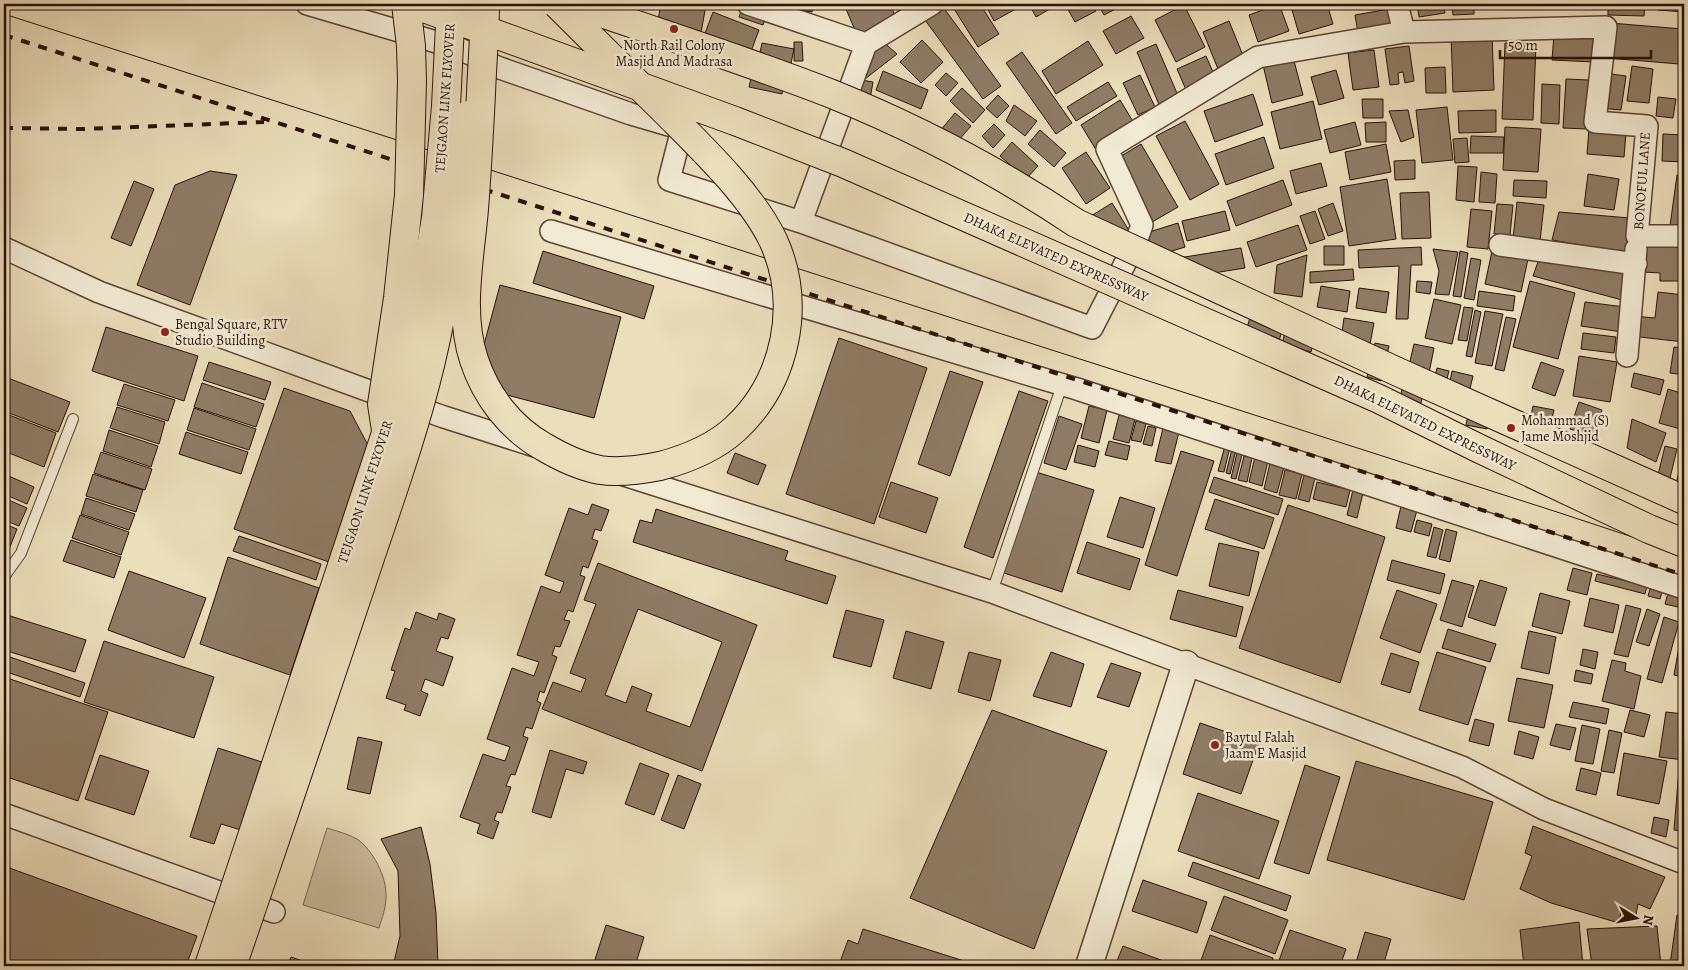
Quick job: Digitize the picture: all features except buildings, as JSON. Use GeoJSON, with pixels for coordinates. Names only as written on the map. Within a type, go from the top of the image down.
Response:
{"type":"FeatureCollection","features":[{"type":"Feature","properties":{"kind":"main road"},"geometry":{"type":"LineString","coordinates":[[386,430],[382,404],[398,298],[408,195],[412,82],[411,46],[406,4]]}},
{"type":"Feature","properties":{"kind":"main road","name":"DHAKA ELEVATED EXPRESSWAY"},"geometry":{"type":"LineString","coordinates":[[413,4],[735,121],[843,163],[1379,399],[1578,496],[1684,543]]}},
{"type":"Feature","properties":{"kind":"main road","name":"TEJGAON LINK FLYOVER"},"geometry":{"type":"LineString","coordinates":[[209,966],[404,379],[419,320],[436,218],[446,106],[451,4]]}},
{"type":"Feature","properties":{"kind":"main road","name":"TEJGAON LINK FLYOVER"},"geometry":{"type":"LineString","coordinates":[[232,966],[412,432],[431,361],[445,292],[459,197],[469,112],[474,4]]}},
{"type":"Feature","properties":{"kind":"main road"},"geometry":{"type":"LineString","coordinates":[[485,4],[479,136],[466,304],[468,335],[473,358],[484,386],[502,412],[533,441],[566,460],[601,470],[638,471],[690,456],[712,446],[734,430],[752,410],[770,384],[782,352],[787,322],[788,291],[782,262],[772,238],[759,216],[731,181],[691,137],[557,4]]}},
{"type":"Feature","properties":{"kind":"main road"},"geometry":{"type":"LineString","coordinates":[[576,4],[777,73],[892,120],[1000,176],[1037,197],[1076,223],[1398,372],[1684,500]]}},
{"type":"Feature","properties":{"kind":"street"},"geometry":{"type":"LineString","coordinates":[[307,4],[460,49],[497,67],[631,114],[682,129],[669,180],[801,222],[1092,328],[1136,242],[1142,226],[1107,149],[1258,57],[1404,32],[1397,4]]}},
{"type":"Feature","properties":{"kind":"street"},"geometry":{"type":"LineString","coordinates":[[460,49],[462,4]]}},
{"type":"Feature","properties":{"kind":"street"},"geometry":{"type":"LineString","coordinates":[[748,4],[866,44]]}},
{"type":"Feature","properties":{"kind":"street"},"geometry":{"type":"LineString","coordinates":[[801,222],[866,44],[932,4]]}},
{"type":"Feature","properties":{"kind":"street","name":"BONOFUL LANE"},"geometry":{"type":"LineString","coordinates":[[1404,32],[1606,27],[1595,122],[1647,126],[1637,236],[1684,236]]}},
{"type":"Feature","properties":{"kind":"street"},"geometry":{"type":"LineString","coordinates":[[551,231],[1062,384],[1684,588]]}},
{"type":"Feature","properties":{"kind":"street"},"geometry":{"type":"LineString","coordinates":[[1627,356],[1637,236]]}},
{"type":"Feature","properties":{"kind":"street"},"geometry":{"type":"LineString","coordinates":[[1500,245],[1636,264]]}},
{"type":"Feature","properties":{"kind":"street"},"geometry":{"type":"LineString","coordinates":[[4,248],[99,292],[444,417],[992,592],[1462,767],[1544,809],[1684,863]]}},
{"type":"Feature","properties":{"kind":"street"},"geometry":{"type":"LineString","coordinates":[[1089,966],[1186,664]]}},
{"type":"Feature","properties":{"kind":"street"},"geometry":{"type":"LineString","coordinates":[[4,814],[274,912]]}},
{"type":"Feature","properties":{"kind":"lane"},"geometry":{"type":"LineString","coordinates":[[992,592],[1062,384]]}},
{"type":"Feature","properties":{"kind":"lane"},"geometry":{"type":"LineString","coordinates":[[4,577],[22,553],[73,419]]}},
{"type":"Feature","properties":{"kind":"shaded area"},"geometry":{"type":"Polygon","coordinates":[[[327,828],[357,839],[368,850],[378,865],[386,889],[385,909],[379,928],[303,905],[327,828]]]}},
{"type":"Feature","properties":{"kind":"tram line"},"geometry":{"type":"LineString","coordinates":[[4,14],[1684,554]]}},
{"type":"Feature","properties":{"kind":"railway"},"geometry":{"type":"LineString","coordinates":[[4,35],[1684,575]]}},
{"type":"Feature","properties":{"kind":"railway"},"geometry":{"type":"LineString","coordinates":[[4,128],[82,129],[264,122]]}},
{"type":"Feature","properties":{"kind":"place","name":"North Rail Colony Masjid And Madrasa"},"geometry":{"type":"Point","coordinates":[674,29]}},
{"type":"Feature","properties":{"kind":"place","name":"Bengal Square, RTV Studio Building"},"geometry":{"type":"Point","coordinates":[165,332]}},
{"type":"Feature","properties":{"kind":"place","name":"Mohammad (S) Jame Moshjid"},"geometry":{"type":"Point","coordinates":[1511,428]}},
{"type":"Feature","properties":{"kind":"place","name":"Baytul Falah Jaam E Masjid"},"geometry":{"type":"Point","coordinates":[1215,745]}}]}
